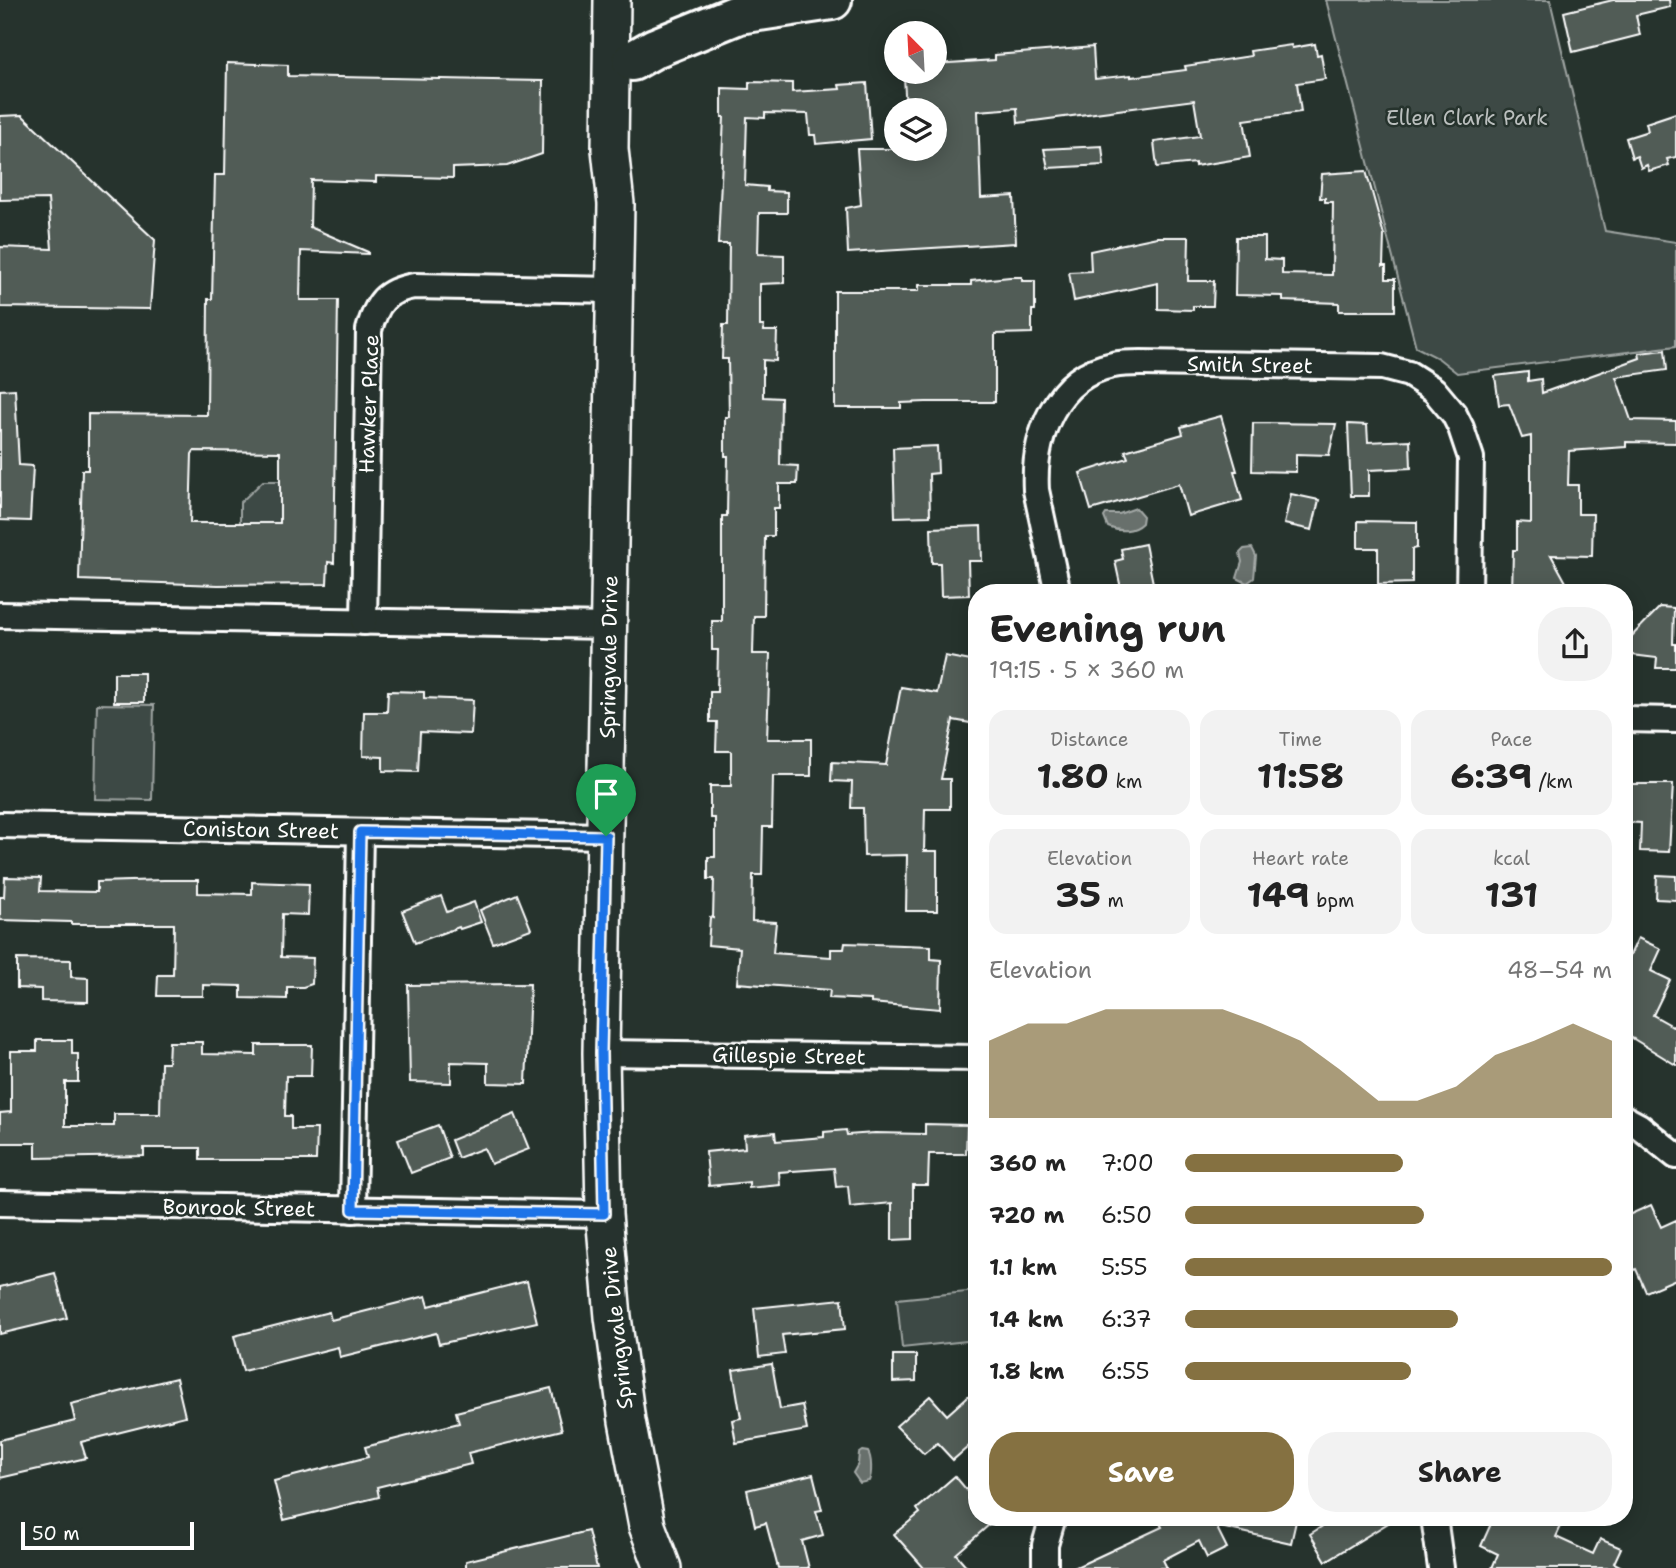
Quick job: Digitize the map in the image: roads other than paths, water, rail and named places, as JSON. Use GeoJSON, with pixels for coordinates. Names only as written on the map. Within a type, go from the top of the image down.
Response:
{"type":"FeatureCollection","features":[{"type":"Feature","properties":{"kind":"main road","name":"Springvale Drive"},"geometry":{"type":"LineString","coordinates":[[612,0],[610,149],[616,204],[601,1053],[604,1214],[622,1381],[647,1526],[663,1568]]}},
{"type":"Feature","properties":{"kind":"main road","name":"Springvale Drive"},"geometry":{"type":"LineString","coordinates":[[616,204],[631,146],[632,0]]}},
{"type":"Feature","properties":{"kind":"main road"},"geometry":{"type":"LineString","coordinates":[[632,61],[655,48],[738,14],[832,0]]}},
{"type":"Feature","properties":{"kind":"main road","name":"Springvale Drive"},"geometry":{"type":"LineString","coordinates":[[646,1568],[647,1526]]}},
{"type":"Feature","properties":{"kind":"street","name":"Hawker Place"},"geometry":{"type":"LineString","coordinates":[[364,622],[369,330],[374,312],[384,298],[398,289],[414,286],[615,290]]}},
{"type":"Feature","properties":{"kind":"street","name":"Smith Street"},"geometry":{"type":"LineString","coordinates":[[1056,584],[1036,490],[1035,472],[1040,439],[1052,409],[1077,380],[1111,365],[1140,363],[1382,367],[1409,374],[1434,390],[1454,414],[1471,458],[1469,584]]}},
{"type":"Feature","properties":{"kind":"street"},"geometry":{"type":"LineString","coordinates":[[0,615],[609,626]]}},
{"type":"Feature","properties":{"kind":"street"},"geometry":{"type":"LineString","coordinates":[[1633,719],[1676,719]]}},
{"type":"Feature","properties":{"kind":"street","name":"Coniston Street"},"geometry":{"type":"LineString","coordinates":[[0,825],[606,836]]}},
{"type":"Feature","properties":{"kind":"street"},"geometry":{"type":"LineString","coordinates":[[353,1210],[360,832]]}},
{"type":"Feature","properties":{"kind":"street","name":"Gillespie Street"},"geometry":{"type":"LineString","coordinates":[[601,1053],[968,1059]]}},
{"type":"Feature","properties":{"kind":"street"},"geometry":{"type":"LineString","coordinates":[[1633,1123],[1676,1156]]}},
{"type":"Feature","properties":{"kind":"street","name":"Bonrook Street"},"geometry":{"type":"LineString","coordinates":[[0,1203],[604,1214]]}},
{"type":"Feature","properties":{"kind":"street"},"geometry":{"type":"LineString","coordinates":[[1045,1568],[1045,1545],[1050,1526]]}},
{"type":"Feature","properties":{"kind":"street"},"geometry":{"type":"LineString","coordinates":[[1435,1526],[1441,1568]]}},
{"type":"Feature","properties":{"kind":"park label","name":"Ellen Clark Park"},"geometry":{"type":"Point","coordinates":[1467,118]}}]}
